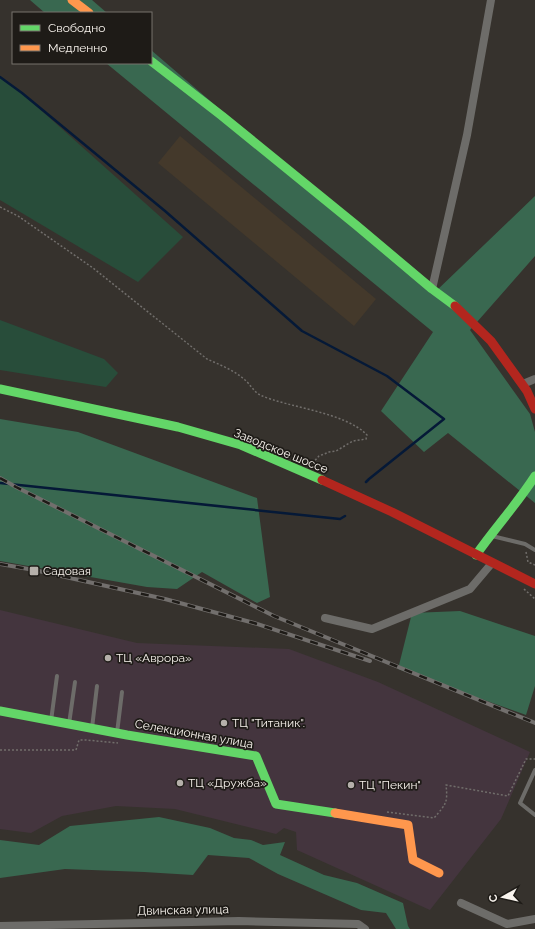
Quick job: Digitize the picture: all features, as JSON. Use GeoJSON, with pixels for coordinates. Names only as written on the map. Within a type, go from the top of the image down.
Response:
{"type":"FeatureCollection","features":[{"type":"Feature","properties":{"kind":"street"},"geometry":{"type":"LineString","coordinates":[[72,0],[88,12]]}},
{"type":"Feature","properties":{"kind":"street"},"geometry":{"type":"LineString","coordinates":[[432,290],[467,135],[491,0]]}},
{"type":"Feature","properties":{"kind":"street"},"geometry":{"type":"LineString","coordinates":[[152,62],[222,116],[356,225],[432,290],[454,305],[491,341],[523,384],[535,409]]}},
{"type":"Feature","properties":{"kind":"street"},"geometry":{"type":"LineString","coordinates":[[523,384],[535,379]]}},
{"type":"Feature","properties":{"kind":"street","name":"Заводское шоссе"},"geometry":{"type":"LineString","coordinates":[[0,389],[178,427],[241,446],[307,473],[392,512],[535,584]]}},
{"type":"Feature","properties":{"kind":"street"},"geometry":{"type":"LineString","coordinates":[[476,555],[489,536],[519,500],[535,476]]}},
{"type":"Feature","properties":{"kind":"street"},"geometry":{"type":"LineString","coordinates":[[325,618],[372,629],[470,589],[492,563]]}},
{"type":"Feature","properties":{"kind":"street","name":"Селекционная улица"},"geometry":{"type":"LineString","coordinates":[[0,711],[92,729],[256,756],[276,804],[408,825],[413,860],[439,873]]}},
{"type":"Feature","properties":{"kind":"street"},"geometry":{"type":"LineString","coordinates":[[461,903],[507,924],[535,919]]}},
{"type":"Feature","properties":{"kind":"street","name":"Двинская улица"},"geometry":{"type":"LineString","coordinates":[[0,926],[358,924],[365,929]]}},
{"type":"Feature","properties":{"kind":"lane"},"geometry":{"type":"LineString","coordinates":[[489,536],[525,544],[535,550]]}},
{"type":"Feature","properties":{"kind":"lane"},"geometry":{"type":"LineString","coordinates":[[51,721],[57,676]]}},
{"type":"Feature","properties":{"kind":"lane"},"geometry":{"type":"LineString","coordinates":[[69,724],[75,682]]}},
{"type":"Feature","properties":{"kind":"lane"},"geometry":{"type":"LineString","coordinates":[[92,729],[97,686]]}},
{"type":"Feature","properties":{"kind":"lane"},"geometry":{"type":"LineString","coordinates":[[117,733],[122,692]]}},
{"type":"Feature","properties":{"kind":"lane"},"geometry":{"type":"LineString","coordinates":[[535,770],[520,803],[535,815]]}},
{"type":"Feature","properties":{"kind":"path"},"geometry":{"type":"LineString","coordinates":[[0,207],[18,216],[92,268],[207,359],[228,369],[245,380],[259,394],[343,421],[361,429],[366,434],[366,438],[353,441],[336,451],[319,456],[311,465],[307,473]]}},
{"type":"Feature","properties":{"kind":"path"},"geometry":{"type":"LineString","coordinates":[[525,544],[528,562],[535,565]]}},
{"type":"Feature","properties":{"kind":"path"},"geometry":{"type":"LineString","coordinates":[[0,750],[76,750],[79,740],[123,744]]}},
{"type":"Feature","properties":{"kind":"path"},"geometry":{"type":"LineString","coordinates":[[380,810],[434,818],[445,805],[447,797],[446,785],[508,796],[526,759],[535,759]]}},
{"type":"Feature","properties":{"kind":"shaded area"},"geometry":{"type":"Polygon","coordinates":[[[180,136],[376,299],[354,326],[158,163],[180,136]]]}},
{"type":"Feature","properties":{"kind":"shaded area"},"geometry":{"type":"Polygon","coordinates":[[[0,610],[137,643],[289,649],[378,682],[530,752],[501,819],[430,910],[297,850],[296,832],[284,828],[276,834],[175,809],[116,806],[62,816],[31,833],[0,829],[0,610]]]}},
{"type":"Feature","properties":{"kind":"green space"},"geometry":{"type":"Polygon","coordinates":[[[30,0],[92,0],[106,12],[44,12],[30,0]]]}},
{"type":"Feature","properties":{"kind":"green space"},"geometry":{"type":"Polygon","coordinates":[[[152,51],[434,293],[535,196],[535,256],[470,330],[530,414],[535,432],[535,503],[448,433],[424,452],[381,411],[433,332],[107,64],[152,64],[152,51]]]}},
{"type":"Feature","properties":{"kind":"green space"},"geometry":{"type":"Polygon","coordinates":[[[0,77],[15,87],[183,237],[138,282],[0,200],[0,77]]]}},
{"type":"Feature","properties":{"kind":"green space"},"geometry":{"type":"Polygon","coordinates":[[[0,320],[104,359],[118,373],[106,387],[0,370],[0,320]]]}},
{"type":"Feature","properties":{"kind":"green space"},"geometry":{"type":"Polygon","coordinates":[[[0,419],[78,432],[257,498],[270,597],[257,603],[202,572],[177,589],[147,587],[0,561],[0,419]]]}},
{"type":"Feature","properties":{"kind":"green space"},"geometry":{"type":"Polygon","coordinates":[[[460,611],[535,636],[535,686],[526,715],[398,669],[412,613],[460,611]]]}},
{"type":"Feature","properties":{"kind":"green space"},"geometry":{"type":"Polygon","coordinates":[[[159,817],[210,828],[234,838],[251,840],[263,845],[285,842],[280,855],[324,875],[357,883],[403,903],[410,929],[396,929],[386,913],[361,910],[278,874],[249,858],[208,855],[193,875],[65,869],[0,878],[0,840],[39,845],[70,826],[159,817]]]}},
{"type":"Feature","properties":{"kind":"waterway"},"geometry":{"type":"LineString","coordinates":[[0,77],[22,93],[165,211],[302,331],[387,376],[444,419],[366,482]]}},
{"type":"Feature","properties":{"kind":"waterway"},"geometry":{"type":"LineString","coordinates":[[0,483],[340,519],[345,516]]}},
{"type":"Feature","properties":{"kind":"railway"},"geometry":{"type":"LineString","coordinates":[[0,478],[274,616],[535,723]]}},
{"type":"Feature","properties":{"kind":"railway"},"geometry":{"type":"LineString","coordinates":[[0,564],[165,599],[254,623],[370,661]]}},
{"type":"Feature","properties":{"kind":"traffic: fast"},"geometry":{"type":"LineString","coordinates":[[152,62],[222,116],[432,289],[455,306]]}},
{"type":"Feature","properties":{"kind":"traffic: fast"},"geometry":{"type":"LineString","coordinates":[[0,389],[178,427],[241,445],[322,480]]}},
{"type":"Feature","properties":{"kind":"traffic: fast"},"geometry":{"type":"LineString","coordinates":[[476,555],[535,476]]}},
{"type":"Feature","properties":{"kind":"traffic: fast"},"geometry":{"type":"LineString","coordinates":[[0,711],[127,735],[256,756],[276,804],[335,813]]}},
{"type":"Feature","properties":{"kind":"traffic: slow"},"geometry":{"type":"LineString","coordinates":[[72,0],[88,12]]}},
{"type":"Feature","properties":{"kind":"traffic: slow"},"geometry":{"type":"LineString","coordinates":[[335,813],[408,825],[413,860],[439,873]]}},
{"type":"Feature","properties":{"kind":"traffic: jam"},"geometry":{"type":"LineString","coordinates":[[455,306],[491,341],[527,391],[535,409]]}},
{"type":"Feature","properties":{"kind":"traffic: jam"},"geometry":{"type":"LineString","coordinates":[[322,480],[392,512],[535,584]]}},
{"type":"Feature","properties":{"kind":"place","name":"Садовая"},"geometry":{"type":"Point","coordinates":[34,571]}},
{"type":"Feature","properties":{"kind":"place","name":"ТЦ «Аврора»"},"geometry":{"type":"Point","coordinates":[108,658]}},
{"type":"Feature","properties":{"kind":"place","name":"ТЦ \"Титаник\"."},"geometry":{"type":"Point","coordinates":[224,723]}},
{"type":"Feature","properties":{"kind":"place","name":"ТЦ «Дружба»"},"geometry":{"type":"Point","coordinates":[180,783]}},
{"type":"Feature","properties":{"kind":"place","name":"ТЦ \"Пекин\""},"geometry":{"type":"Point","coordinates":[351,785]}}]}
